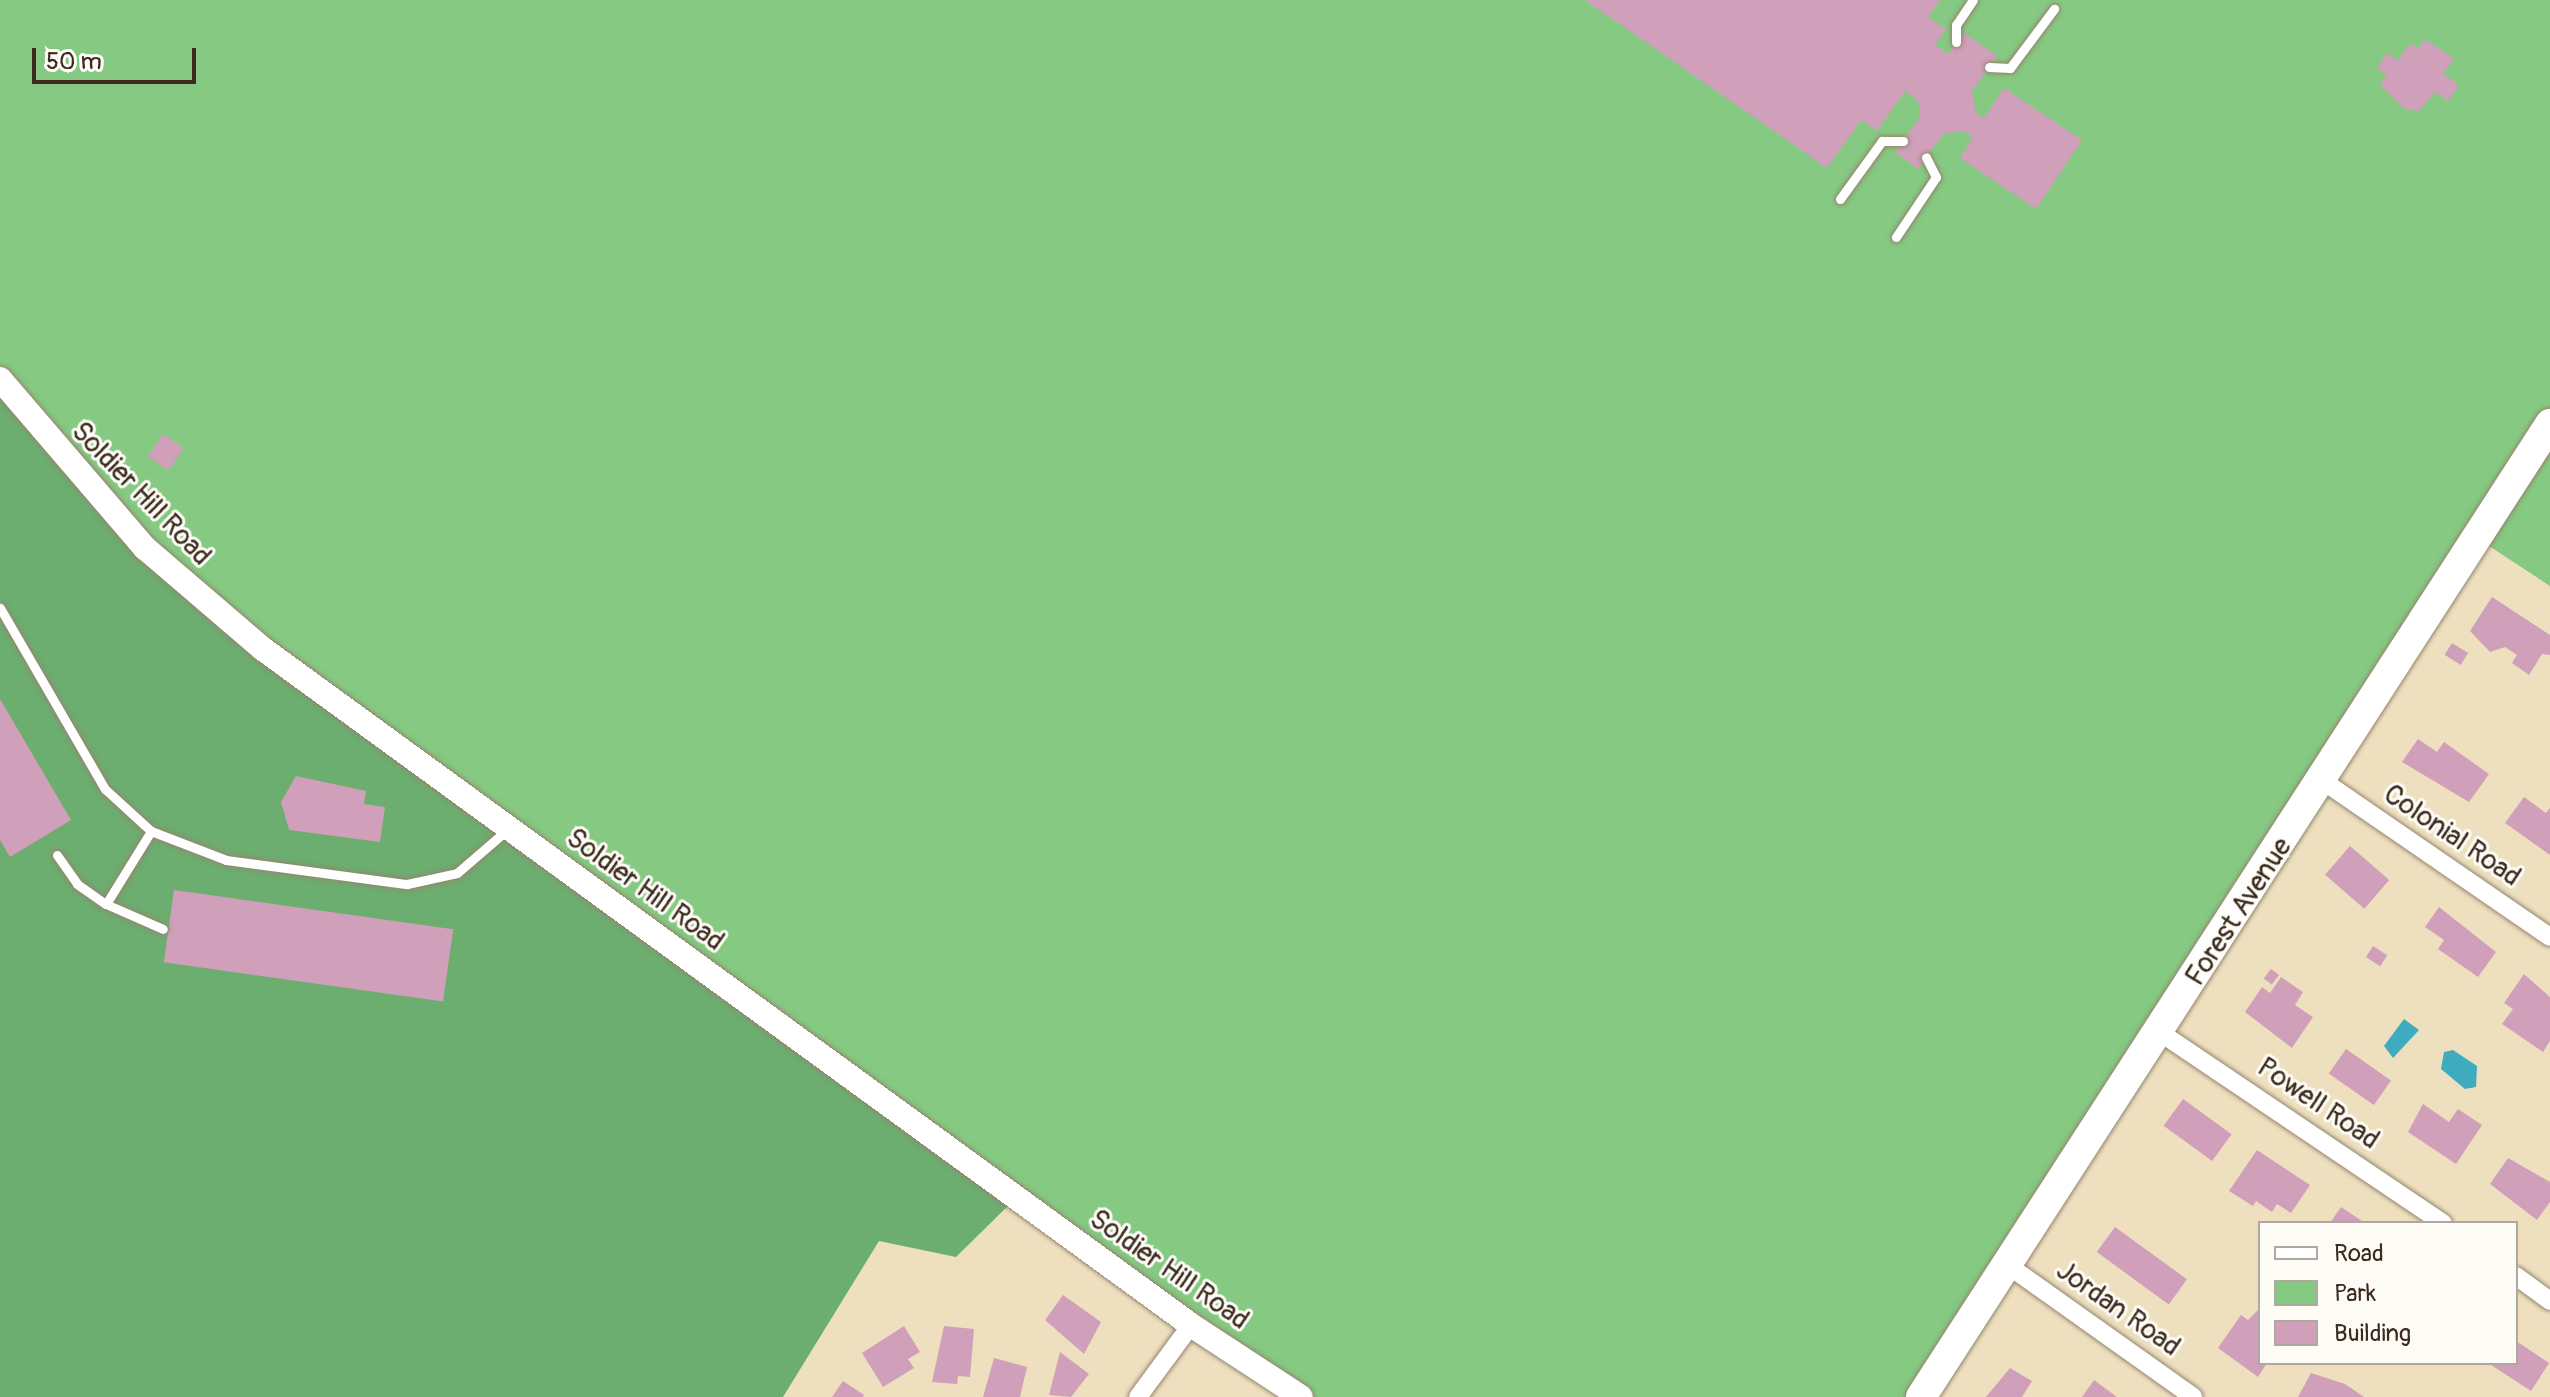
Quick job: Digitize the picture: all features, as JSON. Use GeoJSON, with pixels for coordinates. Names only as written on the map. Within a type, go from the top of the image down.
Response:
{"type":"FeatureCollection","features":[{"type":"Feature","properties":{"kind":"main road","name":"Forest Avenue"},"geometry":{"type":"LineString","coordinates":[[1921,1397],[2161,1033],[2550,424]]}},
{"type":"Feature","properties":{"kind":"street","name":"Soldier Hill Road"},"geometry":{"type":"LineString","coordinates":[[0,379],[85,486],[211,608],[1191,1325],[1301,1397]]}},
{"type":"Feature","properties":{"kind":"street","name":"Colonial Road"},"geometry":{"type":"LineString","coordinates":[[2323,781],[2550,937]]}},
{"type":"Feature","properties":{"kind":"street","name":"Powell Road"},"geometry":{"type":"LineString","coordinates":[[2161,1033],[2440,1221]]}},
{"type":"Feature","properties":{"kind":"street","name":"Jordan Road"},"geometry":{"type":"LineString","coordinates":[[2009,1266],[2193,1397]]}},
{"type":"Feature","properties":{"kind":"street"},"geometry":{"type":"LineString","coordinates":[[2518,1277],[2550,1301]]}},
{"type":"Feature","properties":{"kind":"street"},"geometry":{"type":"LineString","coordinates":[[1138,1397],[1191,1325]]}},
{"type":"Feature","properties":{"kind":"lane"},"geometry":{"type":"LineString","coordinates":[[1956,42],[1956,25],[1973,0]]}},
{"type":"Feature","properties":{"kind":"lane"},"geometry":{"type":"LineString","coordinates":[[1989,67],[2010,68],[2054,9]]}},
{"type":"Feature","properties":{"kind":"lane"},"geometry":{"type":"LineString","coordinates":[[1840,199],[1882,141],[1903,141]]}},
{"type":"Feature","properties":{"kind":"lane"},"geometry":{"type":"LineString","coordinates":[[1896,237],[1934,182],[1926,157]]}},
{"type":"Feature","properties":{"kind":"lane"},"geometry":{"type":"LineString","coordinates":[[0,608],[105,789],[151,831],[226,860],[407,884],[457,873],[509,828]]}},
{"type":"Feature","properties":{"kind":"lane"},"geometry":{"type":"LineString","coordinates":[[106,904],[151,831]]}},
{"type":"Feature","properties":{"kind":"lane"},"geometry":{"type":"LineString","coordinates":[[57,855],[77,884],[106,904],[163,929]]}},
{"type":"Feature","properties":{"kind":"green space"},"geometry":{"type":"Polygon","coordinates":[[[0,0],[2550,0],[2550,586],[2477,538],[1921,1397],[1301,1397],[211,608],[0,379],[0,0]]]}},
{"type":"Feature","properties":{"kind":"green space"},"geometry":{"type":"Polygon","coordinates":[[[0,379],[145,548],[1016,1198],[956,1257],[879,1241],[783,1397],[0,1397],[0,379]]]}},
{"type":"Feature","properties":{"kind":"water"},"geometry":{"type":"Polygon","coordinates":[[[2404,1019],[2419,1030],[2393,1058],[2384,1046],[2404,1019]]]}},
{"type":"Feature","properties":{"kind":"water"},"geometry":{"type":"Polygon","coordinates":[[[2453,1050],[2477,1066],[2476,1087],[2465,1089],[2441,1069],[2444,1052],[2453,1050]]]}},
{"type":"Feature","properties":{"kind":"building"},"geometry":{"type":"Polygon","coordinates":[[[1585,0],[1940,0],[1928,17],[1946,29],[1935,45],[1948,54],[1963,32],[1997,56],[1972,91],[1976,113],[1984,118],[2004,88],[2082,140],[2036,209],[1960,158],[1973,137],[1963,131],[1943,134],[1918,169],[1895,152],[1920,117],[1918,100],[1905,91],[1877,131],[1861,120],[1827,168],[1585,0]]]}},
{"type":"Feature","properties":{"kind":"building"},"geometry":{"type":"Polygon","coordinates":[[[2425,39],[2454,59],[2443,74],[2459,85],[2448,101],[2435,92],[2419,111],[2405,109],[2380,85],[2387,75],[2377,68],[2387,53],[2398,60],[2410,43],[2418,49],[2425,39]]]}},
{"type":"Feature","properties":{"kind":"building"},"geometry":{"type":"Polygon","coordinates":[[[163,434],[184,448],[169,470],[148,456],[163,434]]]}},
{"type":"Feature","properties":{"kind":"building"},"geometry":{"type":"Polygon","coordinates":[[[2492,597],[2550,635],[2550,655],[2542,654],[2529,675],[2512,663],[2517,655],[2505,647],[2490,652],[2470,631],[2492,597]]]}},
{"type":"Feature","properties":{"kind":"building"},"geometry":{"type":"Polygon","coordinates":[[[2452,643],[2468,653],[2461,665],[2445,655],[2452,643]]]}},
{"type":"Feature","properties":{"kind":"building"},"geometry":{"type":"Polygon","coordinates":[[[0,699],[71,820],[10,857],[0,840],[0,699]]]}},
{"type":"Feature","properties":{"kind":"building"},"geometry":{"type":"Polygon","coordinates":[[[2418,739],[2437,752],[2444,742],[2489,774],[2469,802],[2402,762],[2418,739]]]}},
{"type":"Feature","properties":{"kind":"building"},"geometry":{"type":"Polygon","coordinates":[[[296,776],[366,791],[364,804],[385,807],[380,842],[289,830],[281,802],[296,776]]]}},
{"type":"Feature","properties":{"kind":"building"},"geometry":{"type":"Polygon","coordinates":[[[2524,797],[2546,813],[2550,808],[2550,855],[2505,823],[2524,797]]]}},
{"type":"Feature","properties":{"kind":"building"},"geometry":{"type":"Polygon","coordinates":[[[2350,846],[2389,880],[2364,909],[2325,875],[2350,846]]]}},
{"type":"Feature","properties":{"kind":"building"},"geometry":{"type":"Polygon","coordinates":[[[174,890],[453,929],[443,1002],[164,962],[174,890]]]}},
{"type":"Feature","properties":{"kind":"building"},"geometry":{"type":"Polygon","coordinates":[[[2439,907],[2496,952],[2478,977],[2438,949],[2444,940],[2425,927],[2439,907]]]}},
{"type":"Feature","properties":{"kind":"building"},"geometry":{"type":"Polygon","coordinates":[[[2373,946],[2387,955],[2380,966],[2366,957],[2373,946]]]}},
{"type":"Feature","properties":{"kind":"building"},"geometry":{"type":"Polygon","coordinates":[[[2271,969],[2279,975],[2272,985],[2264,979],[2271,969]]]}},
{"type":"Feature","properties":{"kind":"building"},"geometry":{"type":"Polygon","coordinates":[[[2524,974],[2550,997],[2550,1041],[2543,1052],[2502,1024],[2513,1009],[2504,1003],[2524,974]]]}},
{"type":"Feature","properties":{"kind":"building"},"geometry":{"type":"Polygon","coordinates":[[[2281,977],[2303,992],[2295,1005],[2313,1017],[2292,1048],[2245,1012],[2262,987],[2270,993],[2281,977]]]}},
{"type":"Feature","properties":{"kind":"building"},"geometry":{"type":"Polygon","coordinates":[[[2346,1049],[2391,1081],[2374,1105],[2329,1074],[2346,1049]]]}},
{"type":"Feature","properties":{"kind":"building"},"geometry":{"type":"Polygon","coordinates":[[[2183,1099],[2232,1134],[2212,1161],[2164,1126],[2183,1099]]]}},
{"type":"Feature","properties":{"kind":"building"},"geometry":{"type":"Polygon","coordinates":[[[2423,1104],[2449,1122],[2458,1109],[2482,1125],[2456,1164],[2408,1132],[2423,1104]]]}},
{"type":"Feature","properties":{"kind":"building"},"geometry":{"type":"Polygon","coordinates":[[[2257,1150],[2310,1185],[2291,1213],[2277,1204],[2272,1212],[2256,1201],[2253,1206],[2229,1191],[2257,1150]]]}},
{"type":"Feature","properties":{"kind":"building"},"geometry":{"type":"Polygon","coordinates":[[[2508,1158],[2550,1182],[2550,1202],[2537,1220],[2490,1184],[2508,1158]]]}},
{"type":"Feature","properties":{"kind":"building"},"geometry":{"type":"Polygon","coordinates":[[[2341,1207],[2362,1221],[2331,1221],[2341,1207]]]}},
{"type":"Feature","properties":{"kind":"building"},"geometry":{"type":"Polygon","coordinates":[[[2115,1227],[2187,1279],[2169,1304],[2097,1252],[2115,1227]]]}},
{"type":"Feature","properties":{"kind":"building"},"geometry":{"type":"Polygon","coordinates":[[[1063,1295],[1101,1322],[1084,1354],[1045,1320],[1063,1295]]]}},
{"type":"Feature","properties":{"kind":"building"},"geometry":{"type":"Polygon","coordinates":[[[2258,1310],[2258,1365],[2266,1365],[2258,1377],[2218,1348],[2241,1315],[2248,1320],[2258,1310]]]}},
{"type":"Feature","properties":{"kind":"building"},"geometry":{"type":"Polygon","coordinates":[[[904,1326],[920,1352],[908,1359],[914,1368],[883,1387],[862,1353],[904,1326]]]}},
{"type":"Feature","properties":{"kind":"building"},"geometry":{"type":"Polygon","coordinates":[[[944,1326],[974,1329],[970,1377],[958,1376],[957,1384],[932,1382],[944,1326]]]}},
{"type":"Feature","properties":{"kind":"building"},"geometry":{"type":"Polygon","coordinates":[[[2518,1342],[2549,1363],[2531,1391],[2491,1365],[2518,1365],[2518,1342]]]}},
{"type":"Feature","properties":{"kind":"building"},"geometry":{"type":"Polygon","coordinates":[[[1060,1352],[1089,1374],[1071,1397],[1049,1395],[1060,1352]]]}},
{"type":"Feature","properties":{"kind":"building"},"geometry":{"type":"Polygon","coordinates":[[[994,1358],[1027,1367],[1020,1397],[983,1397],[994,1358]]]}},
{"type":"Feature","properties":{"kind":"building"},"geometry":{"type":"Polygon","coordinates":[[[2010,1368],[2032,1381],[2022,1397],[1986,1397],[2010,1368]]]}},
{"type":"Feature","properties":{"kind":"building"},"geometry":{"type":"Polygon","coordinates":[[[2311,1373],[2345,1384],[2364,1397],[2298,1397],[2311,1373]]]}},
{"type":"Feature","properties":{"kind":"building"},"geometry":{"type":"Polygon","coordinates":[[[2094,1380],[2117,1397],[2082,1397],[2094,1380]]]}},
{"type":"Feature","properties":{"kind":"building"},"geometry":{"type":"Polygon","coordinates":[[[843,1381],[864,1395],[863,1397],[832,1397],[843,1381]]]}}]}
